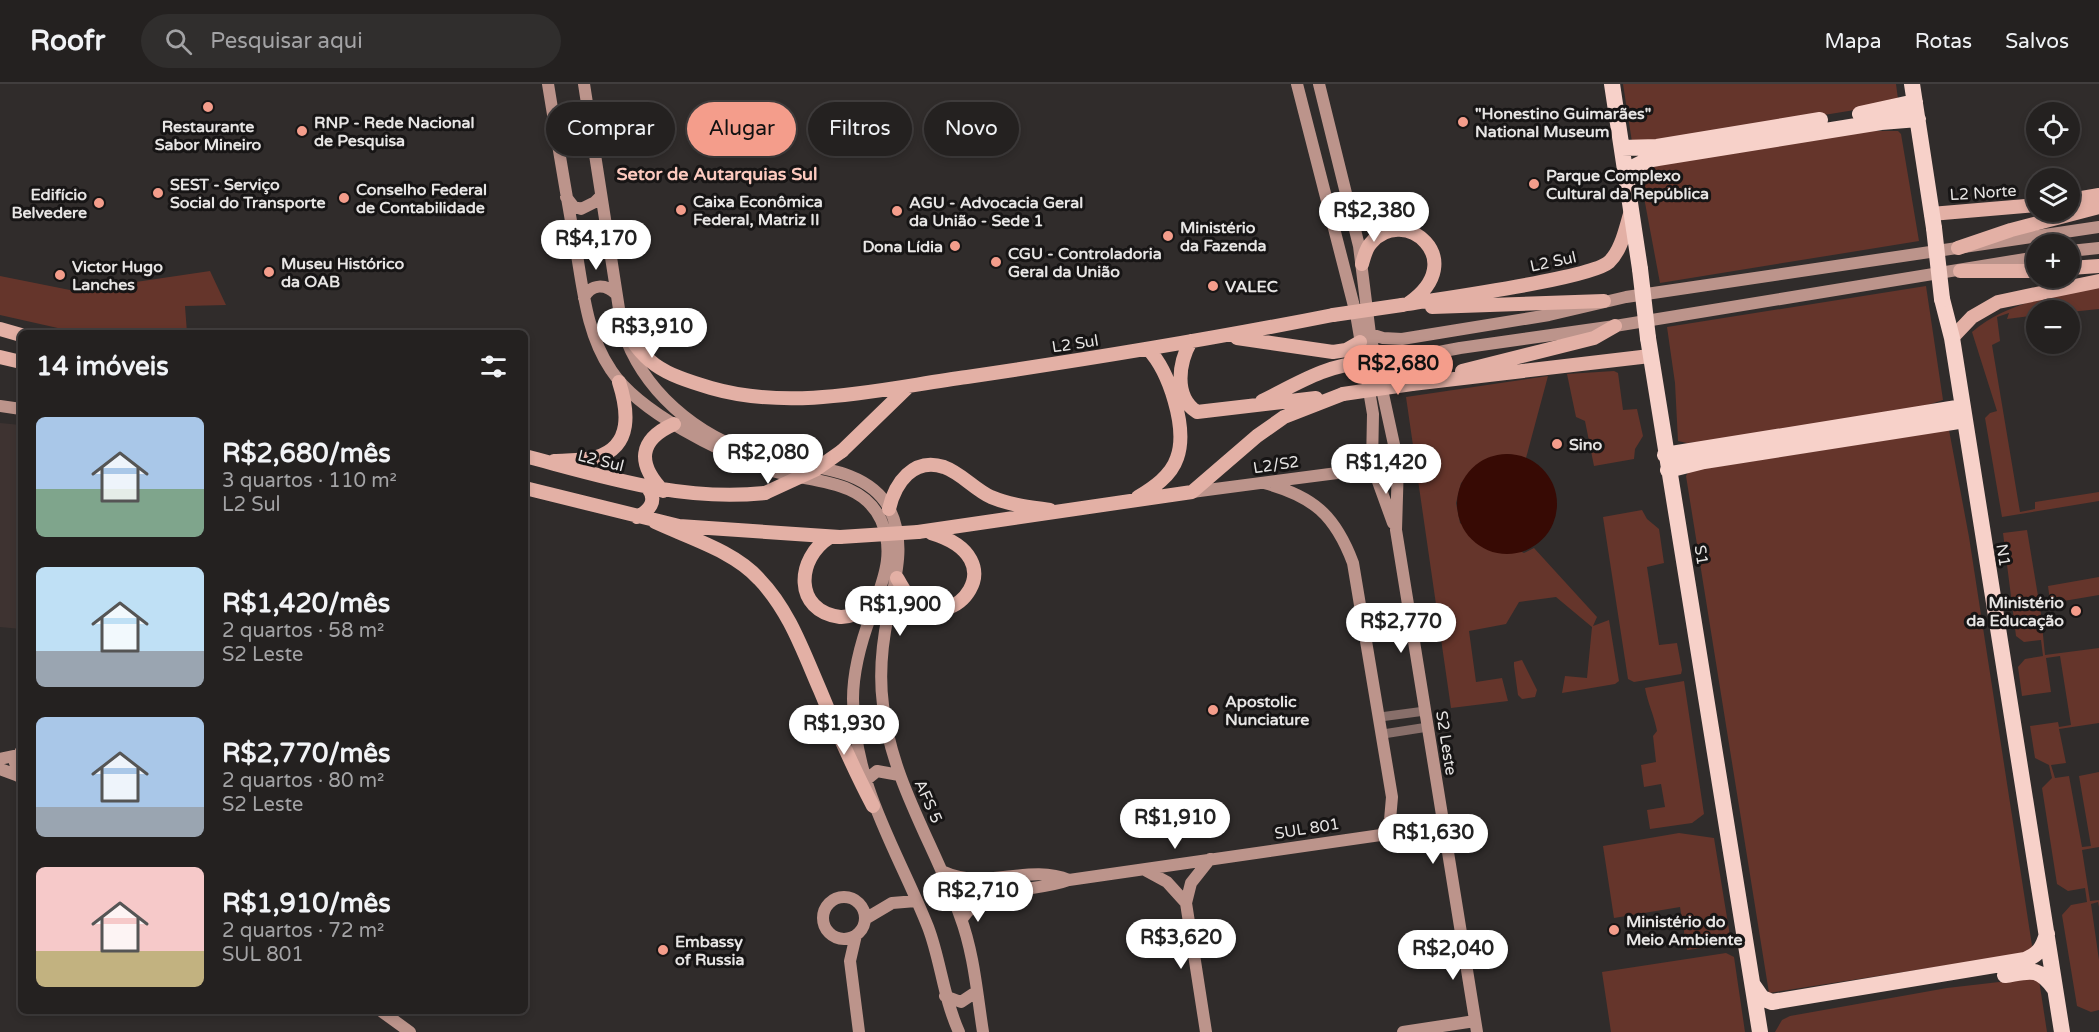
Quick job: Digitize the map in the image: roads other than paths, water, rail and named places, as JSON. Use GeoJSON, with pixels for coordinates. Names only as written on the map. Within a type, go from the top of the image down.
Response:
{"type":"FeatureCollection","features":[{"type":"Feature","properties":{"kind":"highway","name":"S1"},"geometry":{"type":"LineString","coordinates":[[1612,84],[1640,269],[1650,356],[1760,1031]]}},
{"type":"Feature","properties":{"kind":"highway","name":"N1"},"geometry":{"type":"LineString","coordinates":[[1912,84],[1942,299],[1953,338],[2062,1032]]}},
{"type":"Feature","properties":{"kind":"highway"},"geometry":{"type":"LineString","coordinates":[[1622,148],[1669,145],[1880,111],[1915,102]]}},
{"type":"Feature","properties":{"kind":"highway"},"geometry":{"type":"LineString","coordinates":[[1626,171],[1648,160],[1659,158],[1881,122],[1917,119]]}},
{"type":"Feature","properties":{"kind":"highway"},"geometry":{"type":"LineString","coordinates":[[1667,463],[1704,461],[1964,414]]}},
{"type":"Feature","properties":{"kind":"highway"},"geometry":{"type":"LineString","coordinates":[[1753,985],[1762,998],[1772,1002],[2025,960],[2036,955],[2043,947],[2047,933]]}},
{"type":"Feature","properties":{"kind":"highway"},"geometry":{"type":"LineString","coordinates":[[1760,1031],[1766,1018],[1792,1009],[2027,971],[2037,971],[2046,977],[2054,988]]}},
{"type":"Feature","properties":{"kind":"main road"},"geometry":{"type":"LineString","coordinates":[[545,462],[597,457],[620,441],[628,422],[626,404],[619,382],[599,350],[584,298],[548,84]]}},
{"type":"Feature","properties":{"kind":"main road"},"geometry":{"type":"LineString","coordinates":[[584,84],[619,317],[632,353],[649,383],[672,407],[699,427],[758,455],[849,475],[874,491],[889,509]]}},
{"type":"Feature","properties":{"kind":"main road","name":"S2 Leste"},"geometry":{"type":"LineString","coordinates":[[1297,84],[1356,314],[1377,370],[1398,478],[1396,530]]}},
{"type":"Feature","properties":{"kind":"main road","name":"S2 Leste"},"geometry":{"type":"LineString","coordinates":[[1319,84],[1362,264],[1364,363],[1373,414],[1372,465],[1396,530],[1476,1026]]}},
{"type":"Feature","properties":{"kind":"main road"},"geometry":{"type":"LineString","coordinates":[[1316,158],[1327,152],[1337,158]]}},
{"type":"Feature","properties":{"kind":"main road"},"geometry":{"type":"LineString","coordinates":[[2080,198],[2099,195]]}},
{"type":"Feature","properties":{"kind":"main road"},"geometry":{"type":"LineString","coordinates":[[566,197],[573,206],[581,209],[595,202],[600,196]]}},
{"type":"Feature","properties":{"kind":"main road","name":"L2 Norte"},"geometry":{"type":"LineString","coordinates":[[1932,221],[2026,207]]}},
{"type":"Feature","properties":{"kind":"main road"},"geometry":{"type":"LineString","coordinates":[[1958,248],[2099,207]]}},
{"type":"Feature","properties":{"kind":"main road","name":"L2 Sul"},"geometry":{"type":"LineString","coordinates":[[528,457],[663,491],[736,496],[765,493],[814,470],[842,451],[909,386],[1226,336],[1333,315],[1404,305],[1554,278],[1603,265],[1614,256],[1631,211]]}},
{"type":"Feature","properties":{"kind":"main road"},"geometry":{"type":"LineString","coordinates":[[1226,336],[1333,352],[1346,350],[1365,338],[1402,339],[1549,315],[1604,301],[2099,227]]}},
{"type":"Feature","properties":{"kind":"main road"},"geometry":{"type":"LineString","coordinates":[[1362,264],[1369,245],[1388,231],[1414,232],[1428,245],[1435,259],[1434,275],[1427,288],[1404,305]]}},
{"type":"Feature","properties":{"kind":"main road"},"geometry":{"type":"LineString","coordinates":[[2080,250],[2099,248]]}},
{"type":"Feature","properties":{"kind":"main road"},"geometry":{"type":"LineString","coordinates":[[1377,370],[1402,359],[1460,348],[1616,326],[2026,259]]}},
{"type":"Feature","properties":{"kind":"main road"},"geometry":{"type":"LineString","coordinates":[[2080,267],[2099,266]]}},
{"type":"Feature","properties":{"kind":"main road"},"geometry":{"type":"LineString","coordinates":[[1960,271],[2026,271]]}},
{"type":"Feature","properties":{"kind":"main road"},"geometry":{"type":"LineString","coordinates":[[1953,338],[1972,317],[1998,302],[2099,281]]}},
{"type":"Feature","properties":{"kind":"main road"},"geometry":{"type":"LineString","coordinates":[[584,298],[590,289],[598,286],[606,286],[616,294]]}},
{"type":"Feature","properties":{"kind":"main road"},"geometry":{"type":"LineString","coordinates":[[1404,305],[1459,307],[1604,301]]}},
{"type":"Feature","properties":{"kind":"main road"},"geometry":{"type":"LineString","coordinates":[[619,317],[630,339],[648,362],[712,389],[750,395],[794,398],[909,386]]}},
{"type":"Feature","properties":{"kind":"main road"},"geometry":{"type":"LineString","coordinates":[[1438,380],[1483,365],[1594,338],[1616,326]]}},
{"type":"Feature","properties":{"kind":"main road"},"geometry":{"type":"LineString","coordinates":[[0,329],[18,334]]}},
{"type":"Feature","properties":{"kind":"main road"},"geometry":{"type":"LineString","coordinates":[[1191,341],[1180,365],[1181,380],[1192,409],[1197,412],[1340,395],[1438,380],[1650,356]]}},
{"type":"Feature","properties":{"kind":"main road"},"geometry":{"type":"LineString","coordinates":[[1133,500],[1172,470],[1181,442],[1167,377],[1161,364],[1148,349]]}},
{"type":"Feature","properties":{"kind":"main road"},"geometry":{"type":"LineString","coordinates":[[0,357],[18,361]]}},
{"type":"Feature","properties":{"kind":"main road"},"geometry":{"type":"LineString","coordinates":[[1255,404],[1322,371],[1347,363],[1364,363]]}},
{"type":"Feature","properties":{"kind":"main road"},"geometry":{"type":"LineString","coordinates":[[619,382],[674,424],[712,447],[774,471],[844,487],[869,502],[880,520],[888,550],[887,571],[874,604],[855,670],[853,699],[857,742],[873,806]]}},
{"type":"Feature","properties":{"kind":"main road"},"geometry":{"type":"LineString","coordinates":[[528,489],[655,522],[748,533],[835,537],[922,532],[1192,492],[1257,436],[1284,417],[1340,395]]}},
{"type":"Feature","properties":{"kind":"main road"},"geometry":{"type":"LineString","coordinates":[[0,406],[18,409]]}},
{"type":"Feature","properties":{"kind":"main road"},"geometry":{"type":"LineString","coordinates":[[663,491],[649,473],[644,453],[652,437],[674,424]]}},
{"type":"Feature","properties":{"kind":"main road"},"geometry":{"type":"LineString","coordinates":[[1372,441],[1384,436],[1392,439]]}},
{"type":"Feature","properties":{"kind":"main road"},"geometry":{"type":"LineString","coordinates":[[889,509],[893,491],[901,479],[914,470],[932,465],[945,467],[983,493],[1000,501],[1065,512]]}},
{"type":"Feature","properties":{"kind":"main road","name":"L2/S2"},"geometry":{"type":"LineString","coordinates":[[1192,492],[1345,472],[1366,473],[1389,480],[1398,478]]}},
{"type":"Feature","properties":{"kind":"main road"},"geometry":{"type":"LineString","coordinates":[[1264,483],[1285,489],[1306,499],[1329,517],[1343,536],[1353,563],[1383,734],[1393,809],[1382,834]]}},
{"type":"Feature","properties":{"kind":"main road"},"geometry":{"type":"LineString","coordinates":[[637,518],[651,505],[653,498],[648,488]]}},
{"type":"Feature","properties":{"kind":"main road","name":"AFS 5"},"geometry":{"type":"LineString","coordinates":[[889,509],[898,545],[897,578],[888,614],[881,679],[884,714],[899,775],[944,872],[962,920],[983,1032]]}},
{"type":"Feature","properties":{"kind":"main road"},"geometry":{"type":"LineString","coordinates":[[655,522],[729,557],[758,577],[782,608],[802,644],[842,742],[916,901],[935,948],[945,996],[959,1032]]}},
{"type":"Feature","properties":{"kind":"main road"},"geometry":{"type":"LineString","coordinates":[[897,578],[913,601],[931,609],[943,609],[954,605],[971,590],[975,573],[968,555],[949,539],[922,532]]}},
{"type":"Feature","properties":{"kind":"main road"},"geometry":{"type":"LineString","coordinates":[[835,537],[818,545],[804,568],[803,584],[809,598],[819,608],[841,617],[852,615],[874,604]]}},
{"type":"Feature","properties":{"kind":"main road"},"geometry":{"type":"LineString","coordinates":[[0,759],[18,753]]}},
{"type":"Feature","properties":{"kind":"main road"},"geometry":{"type":"LineString","coordinates":[[18,756],[15,763],[18,771]]}},
{"type":"Feature","properties":{"kind":"main road"},"geometry":{"type":"LineString","coordinates":[[0,769],[18,776]]}},
{"type":"Feature","properties":{"kind":"main road"},"geometry":{"type":"LineString","coordinates":[[866,780],[877,771],[899,775]]}},
{"type":"Feature","properties":{"kind":"main road","name":"SUL 801"},"geometry":{"type":"LineString","coordinates":[[962,920],[970,907],[984,898],[1020,890],[1049,887],[1069,880],[1443,826]]}},
{"type":"Feature","properties":{"kind":"main road"},"geometry":{"type":"LineString","coordinates":[[1206,1032],[1186,903],[1191,883],[1209,859]]}},
{"type":"Feature","properties":{"kind":"main road"},"geometry":{"type":"LineString","coordinates":[[1145,870],[1167,882],[1186,903]]}},
{"type":"Feature","properties":{"kind":"main road","name":"SUL 801"},"geometry":{"type":"LineString","coordinates":[[944,872],[957,879],[980,881],[1045,874],[1069,880]]}},
{"type":"Feature","properties":{"kind":"main road"},"geometry":{"type":"LineString","coordinates":[[1018,877],[1020,890]]}},
{"type":"Feature","properties":{"kind":"main road"},"geometry":{"type":"LineString","coordinates":[[861,906],[896,895],[908,883]]}},
{"type":"Feature","properties":{"kind":"main road"},"geometry":{"type":"LineString","coordinates":[[833,937],[847,939],[856,935],[865,919],[861,906],[846,897],[832,900],[827,904],[823,922],[833,937],[850,961]]}},
{"type":"Feature","properties":{"kind":"main road"},"geometry":{"type":"LineString","coordinates":[[865,919],[892,903],[916,901]]}},
{"type":"Feature","properties":{"kind":"main road"},"geometry":{"type":"LineString","coordinates":[[856,935],[850,961],[859,1032]]}},
{"type":"Feature","properties":{"kind":"main road"},"geometry":{"type":"LineString","coordinates":[[945,996],[961,1002],[976,992]]}},
{"type":"Feature","properties":{"kind":"main road"},"geometry":{"type":"LineString","coordinates":[[385,1014],[410,1032]]}},
{"type":"Feature","properties":{"kind":"main road"},"geometry":{"type":"LineString","coordinates":[[1402,1032],[1476,1026]]}},
{"type":"Feature","properties":{"kind":"street"},"geometry":{"type":"LineString","coordinates":[[1380,717],[1425,711]]}},
{"type":"Feature","properties":{"kind":"street"},"geometry":{"type":"LineString","coordinates":[[1383,734],[1428,727]]}},
{"type":"Feature","properties":{"kind":"place","name":"Restaurante Sabor Mineiro"},"geometry":{"type":"Point","coordinates":[208,107]}},
{"type":"Feature","properties":{"kind":"place","name":"\"Honestino Guimarães\" National Museum"},"geometry":{"type":"Point","coordinates":[1463,122]}},
{"type":"Feature","properties":{"kind":"place","name":"RNP - Rede Nacional de Pesquisa"},"geometry":{"type":"Point","coordinates":[302,131]}},
{"type":"Feature","properties":{"kind":"place","name":"Parque Complexo Cultural da República"},"geometry":{"type":"Point","coordinates":[1534,184]}},
{"type":"Feature","properties":{"kind":"place","name":"SEST - Serviço Social do Transporte"},"geometry":{"type":"Point","coordinates":[158,193]}},
{"type":"Feature","properties":{"kind":"place","name":"Conselho Federal de Contabilidade"},"geometry":{"type":"Point","coordinates":[344,198]}},
{"type":"Feature","properties":{"kind":"place","name":"Edifício Belvedere"},"geometry":{"type":"Point","coordinates":[99,203]}},
{"type":"Feature","properties":{"kind":"place","name":"Caixa Econômica Federal, Matriz II"},"geometry":{"type":"Point","coordinates":[681,210]}},
{"type":"Feature","properties":{"kind":"place","name":"AGU - Advocacia Geral da União - Sede 1"},"geometry":{"type":"Point","coordinates":[897,211]}},
{"type":"Feature","properties":{"kind":"place","name":"Ministério da Fazenda"},"geometry":{"type":"Point","coordinates":[1168,236]}},
{"type":"Feature","properties":{"kind":"place","name":"Dona Lídia"},"geometry":{"type":"Point","coordinates":[955,246]}},
{"type":"Feature","properties":{"kind":"place","name":"CGU - Controladoria Geral da União"},"geometry":{"type":"Point","coordinates":[996,262]}},
{"type":"Feature","properties":{"kind":"place","name":"Museu Histórico da OAB"},"geometry":{"type":"Point","coordinates":[269,272]}},
{"type":"Feature","properties":{"kind":"place","name":"Victor Hugo Lanches"},"geometry":{"type":"Point","coordinates":[60,275]}},
{"type":"Feature","properties":{"kind":"place","name":"VALEC"},"geometry":{"type":"Point","coordinates":[1213,286]}},
{"type":"Feature","properties":{"kind":"place","name":"Sino"},"geometry":{"type":"Point","coordinates":[1557,444]}},
{"type":"Feature","properties":{"kind":"place","name":"Ministério da Educação"},"geometry":{"type":"Point","coordinates":[2076,611]}},
{"type":"Feature","properties":{"kind":"place","name":"Apostolic Nunciature"},"geometry":{"type":"Point","coordinates":[1213,710]}},
{"type":"Feature","properties":{"kind":"place","name":"Ministério do Meio Ambiente"},"geometry":{"type":"Point","coordinates":[1614,930]}},
{"type":"Feature","properties":{"kind":"place","name":"Embassy of Russia"},"geometry":{"type":"Point","coordinates":[663,950]}},
{"type":"Feature","properties":{"kind":"district","name":"Setor de Autarquias Sul"},"geometry":{"type":"Point","coordinates":[717,174]}}]}
